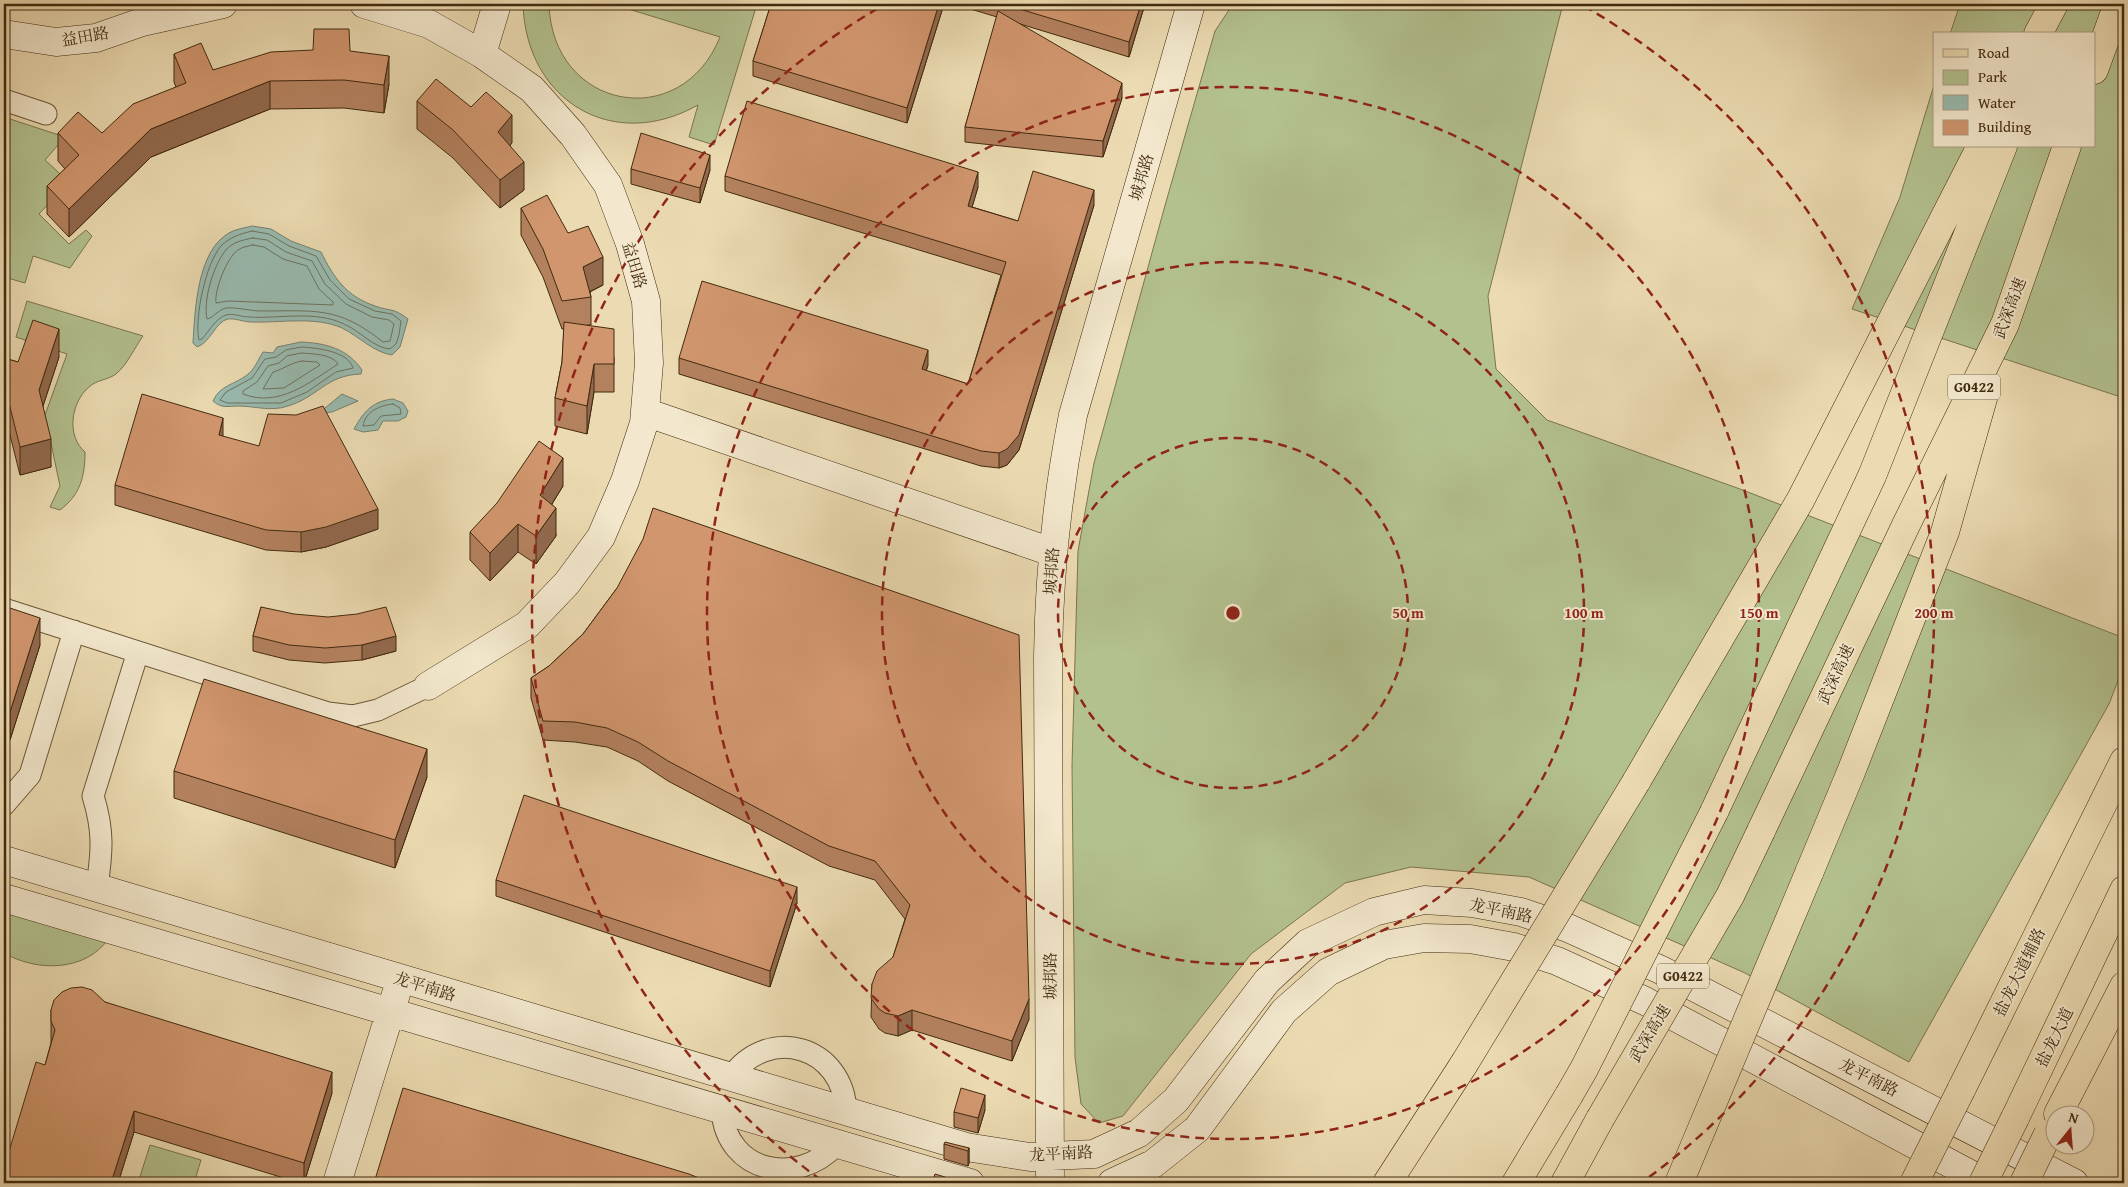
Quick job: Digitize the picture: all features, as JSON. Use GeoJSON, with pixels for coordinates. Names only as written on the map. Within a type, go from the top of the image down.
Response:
{"type":"FeatureCollection","features":[{"type":"Feature","properties":{"kind":"main road","name":"益田路"},"geometry":{"type":"LineString","coordinates":[[4,34],[56,42],[96,38],[151,20],[223,4]]}},
{"type":"Feature","properties":{"kind":"main road","name":"益田路"},"geometry":{"type":"LineString","coordinates":[[364,4],[429,24],[482,54],[532,89],[573,135],[608,185],[630,244],[646,301],[649,363],[644,423],[625,481],[601,537],[567,583],[527,626],[428,686]]}},
{"type":"Feature","properties":{"kind":"main road"},"geometry":{"type":"LineString","coordinates":[[482,54],[497,4]]}},
{"type":"Feature","properties":{"kind":"main road","name":"城邦路"},"geometry":{"type":"LineString","coordinates":[[1050,1183],[1048,656],[1052,552],[1061,475],[1073,415],[1191,4]]}},
{"type":"Feature","properties":{"kind":"main road"},"geometry":{"type":"LineString","coordinates":[[2039,32],[2054,4]]}},
{"type":"Feature","properties":{"kind":"main road"},"geometry":{"type":"LineString","coordinates":[[2048,32],[2059,4]]}},
{"type":"Feature","properties":{"kind":"main road"},"geometry":{"type":"LineString","coordinates":[[2096,64],[2118,4]]}},
{"type":"Feature","properties":{"kind":"main road"},"geometry":{"type":"LineString","coordinates":[[1387,1183],[1464,1064],[1636,782],[1801,499],[1980,148]]}},
{"type":"Feature","properties":{"kind":"main road","name":"G0422"},"geometry":{"type":"LineString","coordinates":[[1516,1183],[1584,1069],[1714,812],[1816,596],[1872,476],[2002,148]]}},
{"type":"Feature","properties":{"kind":"main road","name":"武深高速"},"geometry":{"type":"LineString","coordinates":[[1565,1183],[1600,1119],[1730,896],[1761,832],[1861,620],[2005,324],[2066,148]]}},
{"type":"Feature","properties":{"kind":"main road"},"geometry":{"type":"LineString","coordinates":[[1680,1183],[1904,638],[1944,532],[2005,324]]}},
{"type":"Feature","properties":{"kind":"main road"},"geometry":{"type":"LineString","coordinates":[[645,412],[1052,552]]}},
{"type":"Feature","properties":{"kind":"main road","name":"盐龙大道辅路"},"geometry":{"type":"LineString","coordinates":[[1914,1183],[2124,762]]}},
{"type":"Feature","properties":{"kind":"main road","name":"龙平南路"},"geometry":{"type":"LineString","coordinates":[[4,860],[966,1147],[1030,1157],[1094,1154],[1139,1133],[1176,1100],[1267,981],[1308,943],[1374,912],[1424,900],[1472,903],[1521,912],[1568,928],[1660,970],[2074,1183]]}},
{"type":"Feature","properties":{"kind":"main road","name":"盐龙大道"},"geometry":{"type":"LineString","coordinates":[[1983,1183],[2016,1118],[2124,890]]}},
{"type":"Feature","properties":{"kind":"main road"},"geometry":{"type":"LineString","coordinates":[[4,898],[966,1183]]}},
{"type":"Feature","properties":{"kind":"main road","name":"龙平南路"},"geometry":{"type":"LineString","coordinates":[[1112,1183],[1153,1164],[1197,1129],[1284,1011],[1328,972],[1384,945],[1424,938],[1470,938],[1514,947],[1557,961],[1645,1001],[1987,1183]]}},
{"type":"Feature","properties":{"kind":"main road"},"geometry":{"type":"LineString","coordinates":[[337,1183],[400,979]]}},
{"type":"Feature","properties":{"kind":"main road"},"geometry":{"type":"LineString","coordinates":[[2064,1104],[2124,986]]}},
{"type":"Feature","properties":{"kind":"main road"},"geometry":{"type":"LineString","coordinates":[[2024,1183],[2046,1139]]}},
{"type":"Feature","properties":{"kind":"street"},"geometry":{"type":"LineString","coordinates":[[4,100],[46,114]]}},
{"type":"Feature","properties":{"kind":"street"},"geometry":{"type":"LineString","coordinates":[[4,609],[328,713],[353,716],[378,710],[428,686]]}},
{"type":"Feature","properties":{"kind":"street"},"geometry":{"type":"LineString","coordinates":[[4,805],[30,774],[74,631]]}},
{"type":"Feature","properties":{"kind":"street"},"geometry":{"type":"LineString","coordinates":[[97,887],[103,841],[100,819],[93,796],[138,652]]}},
{"type":"Feature","properties":{"kind":"street"},"geometry":{"type":"LineString","coordinates":[[731,1077],[739,1065],[755,1053],[774,1047],[794,1048],[812,1054],[828,1066],[840,1081],[846,1100],[846,1112]]}},
{"type":"Feature","properties":{"kind":"street"},"geometry":{"type":"LineString","coordinates":[[722,1111],[723,1125],[732,1145],[748,1160],[767,1170],[789,1172],[810,1166],[828,1154],[836,1144]]}},
{"type":"Feature","properties":{"kind":"green space"},"geometry":{"type":"Polygon","coordinates":[[[523,4],[549,4],[556,40],[572,68],[594,87],[621,97],[650,97],[677,88],[702,68],[720,37],[612,4],[757,4],[714,145],[689,137],[698,105],[666,118],[635,123],[606,120],[580,109],[557,91],[540,67],[528,38],[523,4]]]}},
{"type":"Feature","properties":{"kind":"green space"},"geometry":{"type":"Polygon","coordinates":[[[1233,4],[1563,4],[1488,296],[1496,369],[1547,420],[1740,489],[2124,638],[2124,665],[2109,704],[1909,1062],[1745,973],[1529,877],[1411,867],[1345,883],[1251,954],[1123,1116],[1099,1123],[1081,1104],[1075,1057],[1072,766],[1078,551],[1094,463],[1166,202],[1215,31],[1233,4]]]}},
{"type":"Feature","properties":{"kind":"green space"},"geometry":{"type":"Polygon","coordinates":[[[1960,4],[2124,4],[2124,398],[1852,309],[1900,197],[1933,88],[1933,148],[2096,148],[2096,32],[1951,32],[1960,4]]]}},
{"type":"Feature","properties":{"kind":"green space"},"geometry":{"type":"Polygon","coordinates":[[[7,118],[65,137],[45,160],[69,182],[39,214],[69,244],[86,230],[92,236],[70,268],[33,256],[25,283],[4,277],[4,126],[7,118]]]}},
{"type":"Feature","properties":{"kind":"green space"},"geometry":{"type":"Polygon","coordinates":[[[27,301],[143,336],[116,374],[92,385],[83,393],[78,401],[73,419],[73,428],[79,445],[85,452],[84,470],[77,492],[60,510],[50,507],[60,486],[45,415],[67,354],[16,337],[27,301]]]}},
{"type":"Feature","properties":{"kind":"green space"},"geometry":{"type":"Polygon","coordinates":[[[4,907],[109,938],[88,957],[74,963],[46,966],[17,959],[4,953],[4,907]]]}},
{"type":"Feature","properties":{"kind":"green space"},"geometry":{"type":"Polygon","coordinates":[[[150,1145],[201,1160],[194,1183],[138,1183],[150,1145]]]}},
{"type":"Feature","properties":{"kind":"water"},"geometry":{"type":"Polygon","coordinates":[[[252,226],[271,229],[291,241],[321,252],[336,278],[356,297],[381,308],[395,311],[408,319],[400,347],[392,355],[385,353],[373,348],[342,328],[320,322],[251,322],[228,319],[220,324],[206,341],[197,347],[193,343],[197,298],[204,267],[210,253],[218,242],[229,233],[252,226]]]}},
{"type":"Feature","properties":{"kind":"water"},"geometry":{"type":"Polygon","coordinates":[[[301,342],[336,348],[356,363],[362,370],[361,374],[339,378],[298,402],[282,408],[225,407],[213,401],[223,388],[249,373],[263,352],[273,353],[277,347],[301,342]]]}},
{"type":"Feature","properties":{"kind":"water"},"geometry":{"type":"Polygon","coordinates":[[[342,394],[358,401],[332,412],[319,413],[342,394]]]}},
{"type":"Feature","properties":{"kind":"water"},"geometry":{"type":"Polygon","coordinates":[[[393,399],[403,403],[408,411],[406,417],[398,421],[383,421],[378,430],[363,432],[354,429],[370,408],[380,402],[393,399]]]}},
{"type":"Feature","properties":{"kind":"building"},"geometry":{"type":"Polygon","coordinates":[[[771,4],[939,4],[907,108],[753,61],[771,4]]]}},
{"type":"Feature","properties":{"kind":"building"},"geometry":{"type":"Polygon","coordinates":[[[1003,4],[1141,4],[1129,42],[1003,4]]]}},
{"type":"Feature","properties":{"kind":"building"},"geometry":{"type":"Polygon","coordinates":[[[998,11],[1122,83],[1103,141],[965,127],[998,11]]]}},
{"type":"Feature","properties":{"kind":"building"},"geometry":{"type":"Polygon","coordinates":[[[314,29],[349,29],[350,51],[389,56],[384,85],[344,80],[270,81],[151,129],[69,209],[47,186],[79,155],[58,133],[78,112],[102,133],[133,104],[186,83],[174,54],[201,43],[213,70],[271,52],[313,50],[314,29]]]}},
{"type":"Feature","properties":{"kind":"building"},"geometry":{"type":"Polygon","coordinates":[[[436,79],[471,107],[486,92],[512,115],[498,132],[524,162],[500,180],[453,130],[417,101],[436,79]]]}},
{"type":"Feature","properties":{"kind":"building"},"geometry":{"type":"Polygon","coordinates":[[[747,101],[978,172],[968,206],[1018,221],[1033,171],[1094,190],[1019,435],[1007,449],[999,453],[981,451],[679,358],[702,281],[928,350],[922,369],[968,384],[1006,262],[725,176],[747,101]]]}},
{"type":"Feature","properties":{"kind":"building"},"geometry":{"type":"Polygon","coordinates":[[[641,133],[710,155],[700,188],[631,169],[641,133]]]}},
{"type":"Feature","properties":{"kind":"building"},"geometry":{"type":"Polygon","coordinates":[[[547,195],[568,233],[588,226],[603,257],[583,267],[591,297],[562,301],[543,249],[521,208],[547,195]]]}},
{"type":"Feature","properties":{"kind":"building"},"geometry":{"type":"Polygon","coordinates":[[[33,320],[59,329],[39,390],[51,439],[20,447],[7,395],[4,394],[4,358],[18,362],[33,320]]]}},
{"type":"Feature","properties":{"kind":"building"},"geometry":{"type":"Polygon","coordinates":[[[564,322],[614,329],[614,364],[594,364],[587,406],[555,398],[562,362],[564,322]]]}},
{"type":"Feature","properties":{"kind":"building"},"geometry":{"type":"Polygon","coordinates":[[[142,394],[223,418],[219,435],[259,446],[268,414],[296,415],[323,406],[378,509],[326,527],[301,532],[266,530],[115,485],[142,394]]]}},
{"type":"Feature","properties":{"kind":"building"},"geometry":{"type":"Polygon","coordinates":[[[539,441],[563,458],[540,495],[556,508],[536,536],[518,524],[490,553],[470,532],[497,503],[539,441]]]}},
{"type":"Feature","properties":{"kind":"building"},"geometry":{"type":"Polygon","coordinates":[[[653,508],[1019,635],[1029,999],[1012,1041],[912,1010],[898,1016],[885,1013],[879,1009],[871,998],[872,984],[877,971],[893,957],[910,905],[875,861],[829,846],[668,761],[638,742],[607,728],[575,722],[543,721],[531,678],[549,666],[583,634],[617,588],[643,539],[653,508]]]}},
{"type":"Feature","properties":{"kind":"building"},"geometry":{"type":"Polygon","coordinates":[[[4,606],[40,618],[10,712],[4,710],[4,606]]]}},
{"type":"Feature","properties":{"kind":"building"},"geometry":{"type":"Polygon","coordinates":[[[261,607],[294,614],[328,617],[357,614],[386,607],[396,636],[362,645],[325,648],[289,645],[253,636],[261,607]]]}},
{"type":"Feature","properties":{"kind":"building"},"geometry":{"type":"Polygon","coordinates":[[[204,679],[427,749],[395,840],[174,771],[204,679]]]}},
{"type":"Feature","properties":{"kind":"building"},"geometry":{"type":"Polygon","coordinates":[[[524,795],[797,887],[770,971],[496,880],[524,795]]]}},
{"type":"Feature","properties":{"kind":"building"},"geometry":{"type":"Polygon","coordinates":[[[82,987],[92,990],[105,1002],[332,1072],[304,1163],[134,1111],[111,1183],[4,1183],[4,1168],[36,1062],[45,1065],[55,1030],[51,1021],[51,1010],[54,1000],[62,992],[71,988],[82,987]]]}},
{"type":"Feature","properties":{"kind":"building"},"geometry":{"type":"Polygon","coordinates":[[[403,1088],[689,1174],[699,1178],[704,1183],[374,1183],[403,1088]]]}},
{"type":"Feature","properties":{"kind":"building"},"geometry":{"type":"Polygon","coordinates":[[[961,1088],[985,1095],[978,1118],[954,1112],[961,1088]]]}},
{"type":"Feature","properties":{"kind":"building"},"geometry":{"type":"Polygon","coordinates":[[[945,1142],[969,1148],[968,1151],[944,1144],[945,1142]]]}},
{"type":"Feature","properties":{"kind":"building"},"geometry":{"type":"Polygon","coordinates":[[[935,1174],[958,1181],[958,1183],[932,1183],[935,1174]]]}}]}
